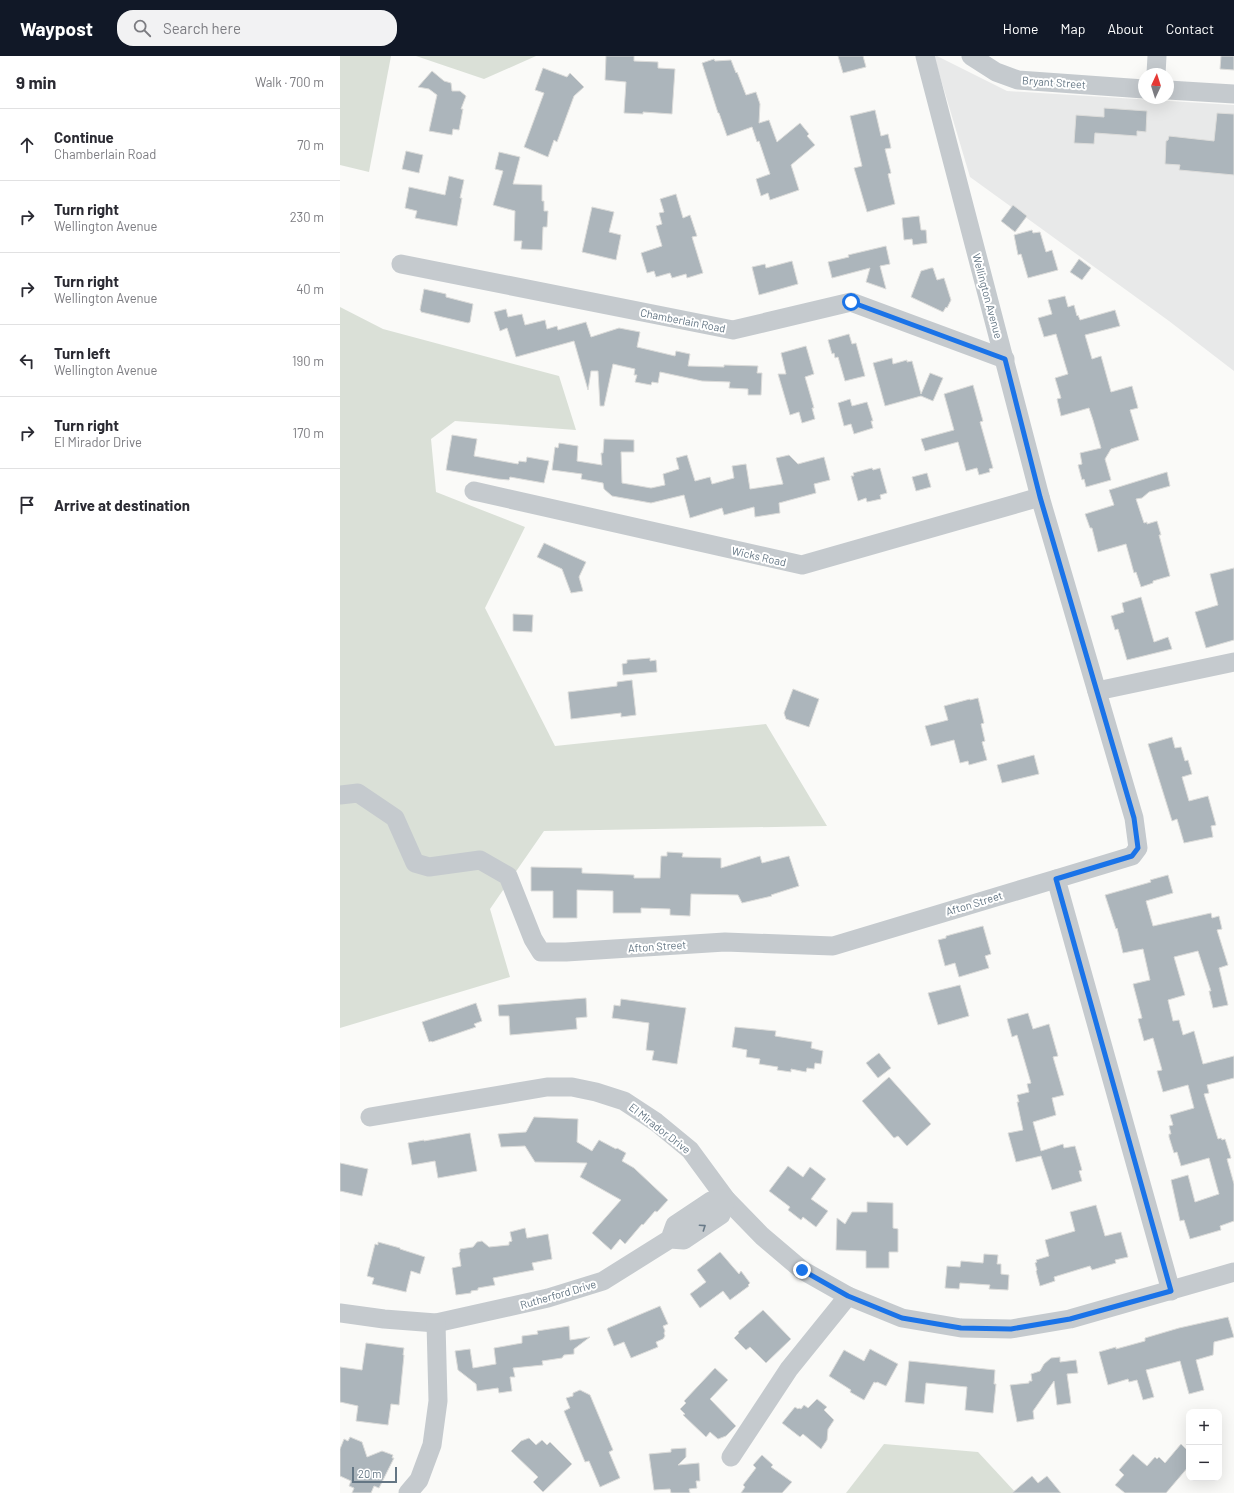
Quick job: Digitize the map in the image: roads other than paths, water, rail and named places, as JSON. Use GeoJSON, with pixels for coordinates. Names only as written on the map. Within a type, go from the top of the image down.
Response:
{"type":"FeatureCollection","features":[{"type":"Feature","properties":{"kind":"street","name":"Wellington Avenue"},"geometry":{"type":"LineString","coordinates":[[925,56],[1040,497],[1134,818],[1138,848],[1132,856],[1056,879]]}},
{"type":"Feature","properties":{"kind":"street","name":"Bryant Street"},"geometry":{"type":"LineString","coordinates":[[970,56],[996,72],[1018,80],[1138,89]]}},
{"type":"Feature","properties":{"kind":"street"},"geometry":{"type":"LineString","coordinates":[[1156,68],[1157,56]]}},
{"type":"Feature","properties":{"kind":"street"},"geometry":{"type":"LineString","coordinates":[[1174,90],[1234,94]]}},
{"type":"Feature","properties":{"kind":"street","name":"Chamberlain Road"},"geometry":{"type":"LineString","coordinates":[[401,264],[733,330],[851,302],[1005,359]]}},
{"type":"Feature","properties":{"kind":"street","name":"Wicks Road"},"geometry":{"type":"LineString","coordinates":[[474,490],[802,565],[1040,497]]}},
{"type":"Feature","properties":{"kind":"street"},"geometry":{"type":"LineString","coordinates":[[1097,691],[1234,662]]}},
{"type":"Feature","properties":{"kind":"street","name":"Afton Street"},"geometry":{"type":"LineString","coordinates":[[340,795],[358,792],[396,818],[415,863],[429,867],[480,860],[508,876],[533,939],[541,952],[566,952],[725,942],[833,946],[1056,879]]}},
{"type":"Feature","properties":{"kind":"street"},"geometry":{"type":"LineString","coordinates":[[1056,879],[1171,1291]]}},
{"type":"Feature","properties":{"kind":"street","name":"El Mirador Drive"},"geometry":{"type":"LineString","coordinates":[[370,1117],[547,1088],[572,1087],[596,1092],[624,1101],[656,1122],[690,1150],[726,1199],[762,1236],[802,1270],[848,1296],[902,1318],[961,1328],[1011,1329],[1070,1319],[1234,1272]]}},
{"type":"Feature","properties":{"kind":"street","name":"Rutherford Drive"},"geometry":{"type":"LineString","coordinates":[[340,1313],[436,1324],[548,1298],[603,1281],[670,1239],[684,1240],[721,1215],[726,1199]]}},
{"type":"Feature","properties":{"kind":"street"},"geometry":{"type":"LineString","coordinates":[[731,1456],[789,1369],[848,1296]]}},
{"type":"Feature","properties":{"kind":"street"},"geometry":{"type":"LineString","coordinates":[[408,1493],[419,1480],[432,1445],[438,1401],[436,1324]]}}]}
